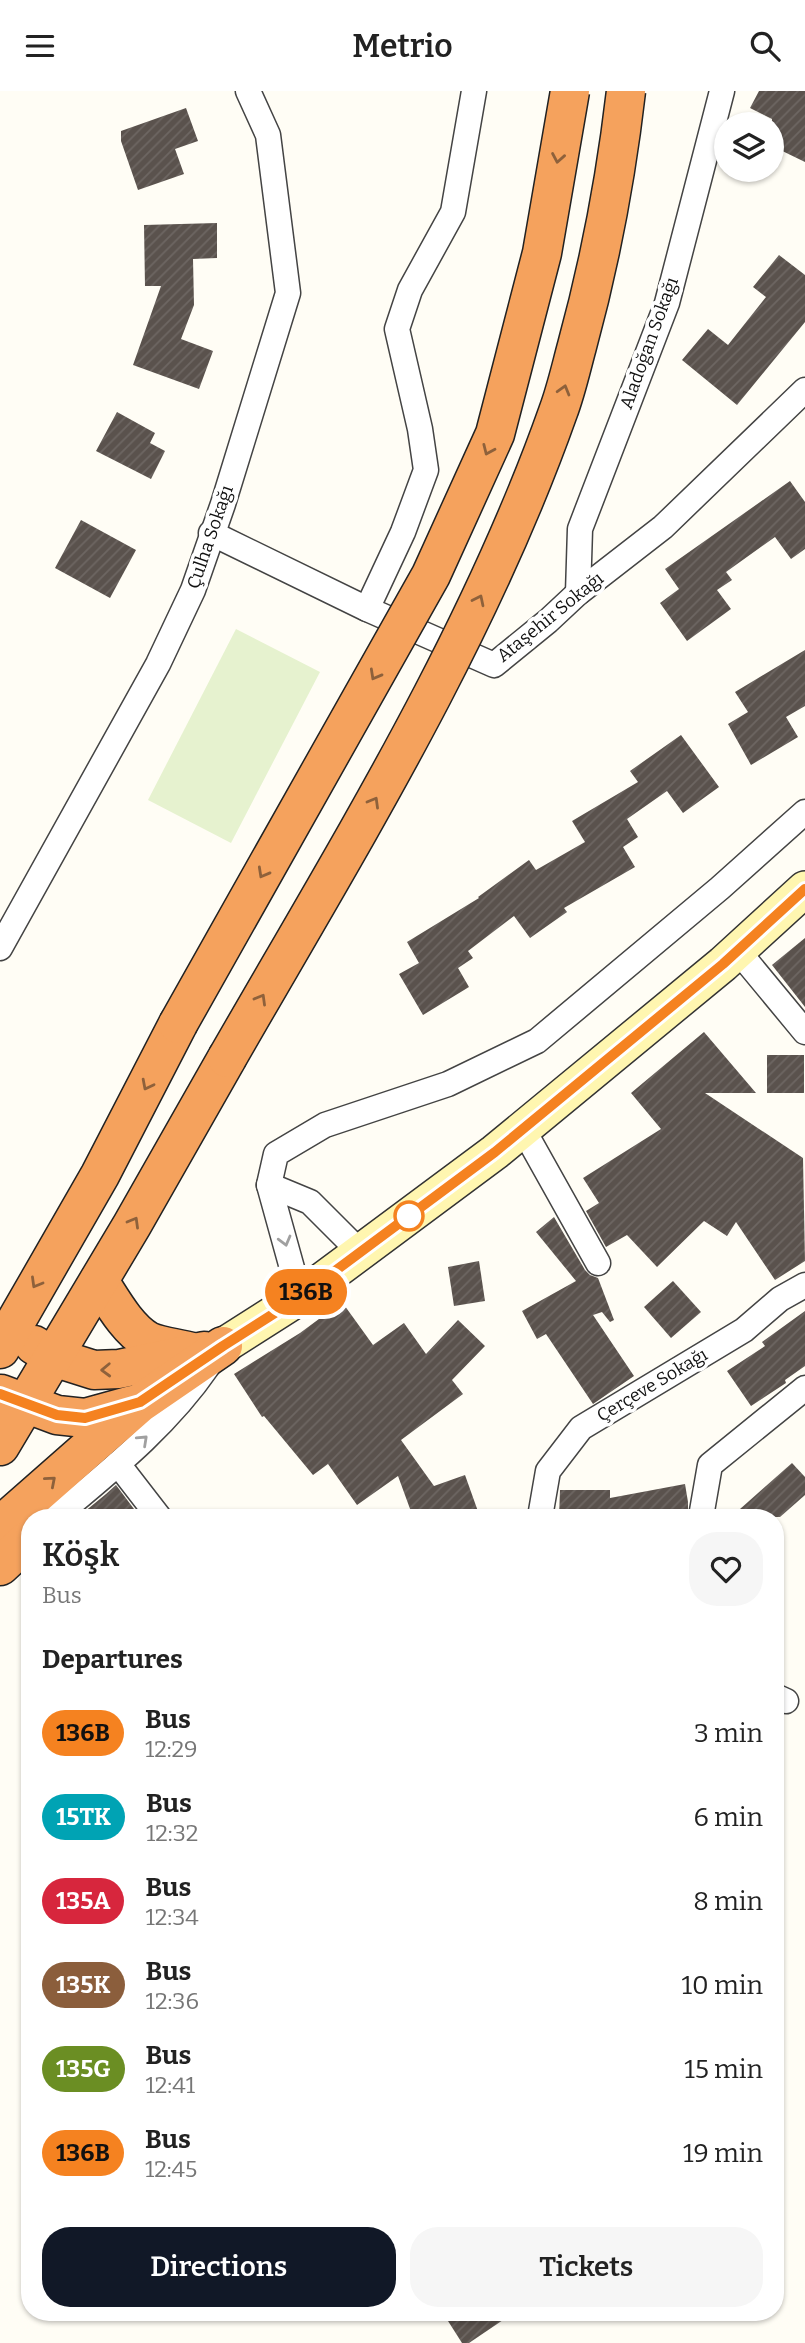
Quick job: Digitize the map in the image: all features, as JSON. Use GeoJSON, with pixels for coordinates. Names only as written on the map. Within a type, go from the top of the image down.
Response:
{"type":"FeatureCollection","features":[{"type":"Feature","properties":{"kind":"highway"},"geometry":{"type":"LineString","coordinates":[[210,1349],[119,1369],[94,1370],[53,1357],[3,1334],[100,1175],[178,1024],[431,575],[495,434],[542,253],[570,91]]}},
{"type":"Feature","properties":{"kind":"highway"},"geometry":{"type":"LineString","coordinates":[[0,1446],[12,1399],[53,1357],[99,1281],[407,744],[508,542],[559,411],[592,290],[617,169],[626,91]]}},
{"type":"Feature","properties":{"kind":"highway"},"geometry":{"type":"LineString","coordinates":[[99,1281],[116,1308],[136,1331],[149,1341],[210,1349]]}},
{"type":"Feature","properties":{"kind":"highway"},"geometry":{"type":"LineString","coordinates":[[49,1509],[140,1402],[210,1349]]}},
{"type":"Feature","properties":{"kind":"highway"},"geometry":{"type":"LineString","coordinates":[[12,1399],[57,1415],[85,1418],[140,1402]]}},
{"type":"Feature","properties":{"kind":"highway"},"geometry":{"type":"LineString","coordinates":[[0,1566],[21,1541]]}},
{"type":"Feature","properties":{"kind":"main road"},"geometry":{"type":"LineString","coordinates":[[210,1349],[300,1297],[523,1129],[738,951],[805,889]]}},
{"type":"Feature","properties":{"kind":"street","name":"Çulha Sokağı"},"geometry":{"type":"LineString","coordinates":[[0,949],[158,664],[193,590],[227,491],[288,293],[268,135],[248,91]]}},
{"type":"Feature","properties":{"kind":"street"},"geometry":{"type":"LineString","coordinates":[[367,609],[403,532],[426,470],[420,429],[397,329],[410,290],[453,212],[474,91]]}},
{"type":"Feature","properties":{"kind":"street","name":"Aladoğan Sokağı"},"geometry":{"type":"LineString","coordinates":[[579,593],[580,529],[667,303],[722,91]]}},
{"type":"Feature","properties":{"kind":"street","name":"Ataşehir Sokağı"},"geometry":{"type":"LineString","coordinates":[[211,533],[367,609],[494,665],[663,527],[805,390]]}},
{"type":"Feature","properties":{"kind":"street"},"geometry":{"type":"LineString","coordinates":[[300,1297],[269,1185],[276,1154],[325,1125],[448,1084],[537,1041],[720,888],[805,812]]}},
{"type":"Feature","properties":{"kind":"street"},"geometry":{"type":"LineString","coordinates":[[738,951],[805,1032]]}},
{"type":"Feature","properties":{"kind":"street"},"geometry":{"type":"LineString","coordinates":[[523,1129],[598,1263]]}},
{"type":"Feature","properties":{"kind":"street"},"geometry":{"type":"LineString","coordinates":[[269,1185],[310,1202],[360,1252]]}},
{"type":"Feature","properties":{"kind":"street","name":"Çerçeve Sokağı"},"geometry":{"type":"LineString","coordinates":[[541,1509],[548,1472],[581,1428],[744,1330],[780,1299],[805,1285]]}},
{"type":"Feature","properties":{"kind":"street"},"geometry":{"type":"LineString","coordinates":[[59,1509],[118,1464],[188,1396],[210,1349]]}},
{"type":"Feature","properties":{"kind":"street"},"geometry":{"type":"LineString","coordinates":[[702,1509],[710,1465],[805,1388]]}},
{"type":"Feature","properties":{"kind":"street"},"geometry":{"type":"LineString","coordinates":[[118,1464],[153,1509]]}},
{"type":"Feature","properties":{"kind":"green space"},"geometry":{"type":"Polygon","coordinates":[[[236,629],[320,672],[231,843],[148,800],[236,629]]]}},
{"type":"Feature","properties":{"kind":"building"},"geometry":{"type":"Polygon","coordinates":[[[759,91],[805,91],[805,162],[784,152],[784,112],[758,112],[750,108],[759,91]]]}},
{"type":"Feature","properties":{"kind":"building"},"geometry":{"type":"Polygon","coordinates":[[[186,108],[198,141],[175,149],[184,174],[138,190],[121,141],[121,131],[186,108]]]}},
{"type":"Feature","properties":{"kind":"building"},"geometry":{"type":"Polygon","coordinates":[[[217,223],[217,258],[193,259],[194,305],[181,339],[213,351],[199,389],[133,365],[161,286],[145,286],[144,225],[217,223]]]}},
{"type":"Feature","properties":{"kind":"building"},"geometry":{"type":"Polygon","coordinates":[[[779,255],[805,275],[805,322],[737,405],[682,360],[708,329],[728,345],[766,297],[753,287],[779,255]]]}},
{"type":"Feature","properties":{"kind":"building"},"geometry":{"type":"Polygon","coordinates":[[[117,412],[155,433],[150,443],[165,451],[151,479],[96,451],[117,412]]]}},
{"type":"Feature","properties":{"kind":"building"},"geometry":{"type":"Polygon","coordinates":[[[790,481],[805,502],[805,549],[791,559],[775,537],[726,572],[732,580],[717,590],[731,609],[687,641],[660,603],[679,589],[665,569],[790,481]]]}},
{"type":"Feature","properties":{"kind":"building"},"geometry":{"type":"Polygon","coordinates":[[[81,520],[136,550],[110,598],[55,568],[81,520]]]}},
{"type":"Feature","properties":{"kind":"building"},"geometry":{"type":"Polygon","coordinates":[[[805,650],[805,706],[786,717],[798,737],[751,765],[728,724],[748,712],[735,692],[805,650]]]}},
{"type":"Feature","properties":{"kind":"building"},"geometry":{"type":"Polygon","coordinates":[[[681,735],[719,787],[683,813],[667,791],[627,819],[638,837],[623,847],[635,867],[564,908],[567,912],[530,938],[514,916],[468,951],[473,958],[458,968],[469,987],[423,1015],[399,974],[419,963],[407,942],[479,898],[529,860],[536,870],[585,842],[572,821],[638,782],[630,771],[681,735]]]}},
{"type":"Feature","properties":{"kind":"building"},"geometry":{"type":"Polygon","coordinates":[[[805,938],[805,1007],[772,965],[805,938]]]}},
{"type":"Feature","properties":{"kind":"building"},"geometry":{"type":"Polygon","coordinates":[[[704,1032],[756,1093],[705,1093],[803,1158],[805,1261],[775,1280],[736,1222],[727,1236],[704,1221],[657,1267],[627,1235],[606,1247],[586,1211],[599,1203],[583,1178],[661,1129],[631,1093],[704,1032]]]}},
{"type":"Feature","properties":{"kind":"building"},"geometry":{"type":"Polygon","coordinates":[[[767,1055],[804,1055],[804,1093],[767,1093],[767,1055]]]}},
{"type":"Feature","properties":{"kind":"building"},"geometry":{"type":"Polygon","coordinates":[[[554,1217],[585,1270],[598,1278],[614,1320],[610,1322],[602,1312],[593,1315],[634,1376],[593,1404],[546,1334],[537,1339],[522,1311],[576,1281],[536,1232],[554,1217]]]}},
{"type":"Feature","properties":{"kind":"building"},"geometry":{"type":"Polygon","coordinates":[[[479,1261],[485,1301],[454,1306],[448,1267],[479,1261]]]}},
{"type":"Feature","properties":{"kind":"building"},"geometry":{"type":"Polygon","coordinates":[[[673,1281],[701,1312],[671,1338],[644,1307],[673,1281]]]}},
{"type":"Feature","properties":{"kind":"building"},"geometry":{"type":"Polygon","coordinates":[[[342,1302],[373,1345],[404,1323],[426,1354],[458,1320],[485,1346],[452,1380],[463,1394],[401,1440],[434,1486],[465,1475],[477,1509],[410,1509],[398,1476],[357,1505],[328,1464],[313,1475],[264,1416],[262,1417],[234,1374],[300,1333],[342,1302]]]}},
{"type":"Feature","properties":{"kind":"building"},"geometry":{"type":"Polygon","coordinates":[[[805,1311],[805,1366],[785,1380],[786,1383],[751,1406],[727,1371],[765,1346],[762,1342],[805,1311]]]}},
{"type":"Feature","properties":{"kind":"building"},"geometry":{"type":"Polygon","coordinates":[[[792,1463],[805,1477],[805,1495],[784,1513],[784,1509],[740,1509],[792,1463]]]}},
{"type":"Feature","properties":{"kind":"building"},"geometry":{"type":"Polygon","coordinates":[[[685,1484],[688,1509],[559,1509],[560,1490],[610,1490],[610,1498],[685,1484]]]}},
{"type":"Feature","properties":{"kind":"building"},"geometry":{"type":"Polygon","coordinates":[[[116,1485],[134,1509],[88,1509],[116,1485]]]}},
{"type":"Feature","properties":{"kind":"building"},"geometry":{"type":"Polygon","coordinates":[[[448,2321],[502,2321],[469,2343],[462,2343],[448,2321]]]}},
{"type":"Feature","properties":{"kind":"bus line","name":"136B"},"geometry":{"type":"LineString","coordinates":[[0,1394],[57,1415],[85,1418],[140,1402],[300,1297],[495,1152],[723,964],[805,889]]}}]}
